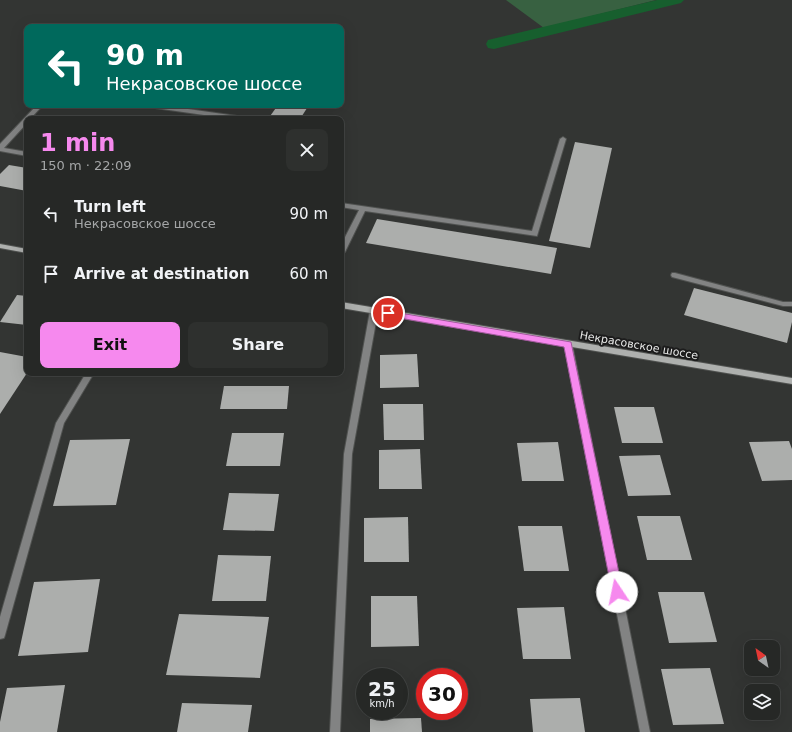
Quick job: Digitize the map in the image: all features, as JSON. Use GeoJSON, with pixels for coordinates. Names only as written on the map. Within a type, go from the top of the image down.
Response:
{"type":"FeatureCollection","features":[{"type":"Feature","properties":{"kind":"main road"},"geometry":{"type":"LineString","coordinates":[[0,246],[24,250]]}},
{"type":"Feature","properties":{"kind":"main road","name":"Некрасовское шоссе"},"geometry":{"type":"LineString","coordinates":[[344,306],[792,381]]}},
{"type":"Feature","properties":{"kind":"street"},"geometry":{"type":"LineString","coordinates":[[30,116],[37,108]]}},
{"type":"Feature","properties":{"kind":"street"},"geometry":{"type":"LineString","coordinates":[[169,108],[223,116]]}},
{"type":"Feature","properties":{"kind":"street"},"geometry":{"type":"LineString","coordinates":[[0,149],[24,122]]}},
{"type":"Feature","properties":{"kind":"street"},"geometry":{"type":"LineString","coordinates":[[344,206],[535,234],[563,139]]}},
{"type":"Feature","properties":{"kind":"street"},"geometry":{"type":"LineString","coordinates":[[0,149],[24,153]]}},
{"type":"Feature","properties":{"kind":"street"},"geometry":{"type":"LineString","coordinates":[[344,246],[363,209]]}},
{"type":"Feature","properties":{"kind":"street"},"geometry":{"type":"LineString","coordinates":[[675,275],[783,304],[792,304]]}},
{"type":"Feature","properties":{"kind":"street"},"geometry":{"type":"LineString","coordinates":[[335,732],[348,454],[374,311]]}},
{"type":"Feature","properties":{"kind":"street"},"geometry":{"type":"LineString","coordinates":[[568,344],[645,732]]}},
{"type":"Feature","properties":{"kind":"street"},"geometry":{"type":"LineString","coordinates":[[0,635],[60,422],[88,376]]}},
{"type":"Feature","properties":{"kind":"green space"},"geometry":{"type":"Polygon","coordinates":[[[506,0],[656,0],[544,28],[506,0]]]}},
{"type":"Feature","properties":{"kind":"building"},"geometry":{"type":"Polygon","coordinates":[[[276,108],[307,108],[302,116],[270,116],[276,108]]]}},
{"type":"Feature","properties":{"kind":"building"},"geometry":{"type":"Polygon","coordinates":[[[575,142],[612,148],[590,248],[549,241],[575,142]]]}},
{"type":"Feature","properties":{"kind":"building"},"geometry":{"type":"Polygon","coordinates":[[[9,165],[24,168],[24,190],[0,186],[0,174],[9,165]]]}},
{"type":"Feature","properties":{"kind":"building"},"geometry":{"type":"Polygon","coordinates":[[[377,219],[557,248],[551,274],[366,243],[377,219]]]}},
{"type":"Feature","properties":{"kind":"building"},"geometry":{"type":"Polygon","coordinates":[[[694,288],[792,313],[792,322],[787,343],[684,315],[694,288]]]}},
{"type":"Feature","properties":{"kind":"building"},"geometry":{"type":"Polygon","coordinates":[[[17,295],[24,296],[24,325],[0,322],[17,295]]]}},
{"type":"Feature","properties":{"kind":"building"},"geometry":{"type":"Polygon","coordinates":[[[0,352],[24,356],[25,376],[0,414],[0,352]]]}},
{"type":"Feature","properties":{"kind":"building"},"geometry":{"type":"Polygon","coordinates":[[[417,354],[419,387],[380,388],[380,355],[417,354]]]}},
{"type":"Feature","properties":{"kind":"building"},"geometry":{"type":"Polygon","coordinates":[[[257,376],[300,376],[257,377],[257,376]]]}},
{"type":"Feature","properties":{"kind":"building"},"geometry":{"type":"Polygon","coordinates":[[[224,386],[289,386],[287,409],[220,409],[224,386]]]}},
{"type":"Feature","properties":{"kind":"building"},"geometry":{"type":"Polygon","coordinates":[[[383,404],[423,404],[424,440],[384,440],[383,404]]]}},
{"type":"Feature","properties":{"kind":"building"},"geometry":{"type":"Polygon","coordinates":[[[614,407],[654,407],[663,443],[622,443],[614,407]]]}},
{"type":"Feature","properties":{"kind":"building"},"geometry":{"type":"Polygon","coordinates":[[[232,433],[284,433],[280,466],[226,466],[232,433]]]}},
{"type":"Feature","properties":{"kind":"building"},"geometry":{"type":"Polygon","coordinates":[[[130,439],[116,505],[53,506],[70,440],[130,439]]]}},
{"type":"Feature","properties":{"kind":"building"},"geometry":{"type":"Polygon","coordinates":[[[789,441],[792,449],[792,480],[762,481],[749,442],[789,441]]]}},
{"type":"Feature","properties":{"kind":"building"},"geometry":{"type":"Polygon","coordinates":[[[558,442],[564,481],[522,481],[517,443],[558,442]]]}},
{"type":"Feature","properties":{"kind":"building"},"geometry":{"type":"Polygon","coordinates":[[[420,449],[422,489],[379,489],[379,450],[420,449]]]}},
{"type":"Feature","properties":{"kind":"building"},"geometry":{"type":"Polygon","coordinates":[[[660,455],[671,495],[628,496],[619,456],[660,455]]]}},
{"type":"Feature","properties":{"kind":"building"},"geometry":{"type":"Polygon","coordinates":[[[229,493],[279,494],[274,531],[223,530],[229,493]]]}},
{"type":"Feature","properties":{"kind":"building"},"geometry":{"type":"Polygon","coordinates":[[[637,516],[680,516],[692,560],[647,560],[637,516]]]}},
{"type":"Feature","properties":{"kind":"building"},"geometry":{"type":"Polygon","coordinates":[[[408,517],[409,562],[364,562],[364,518],[408,517]]]}},
{"type":"Feature","properties":{"kind":"building"},"geometry":{"type":"Polygon","coordinates":[[[518,526],[562,526],[569,571],[524,571],[518,526]]]}},
{"type":"Feature","properties":{"kind":"building"},"geometry":{"type":"Polygon","coordinates":[[[218,555],[271,556],[266,601],[212,601],[218,555]]]}},
{"type":"Feature","properties":{"kind":"building"},"geometry":{"type":"Polygon","coordinates":[[[100,579],[88,652],[18,656],[34,582],[100,579]]]}},
{"type":"Feature","properties":{"kind":"building"},"geometry":{"type":"Polygon","coordinates":[[[658,592],[704,592],[717,642],[669,643],[658,592]]]}},
{"type":"Feature","properties":{"kind":"building"},"geometry":{"type":"Polygon","coordinates":[[[371,596],[417,596],[419,646],[371,647],[371,596]]]}},
{"type":"Feature","properties":{"kind":"building"},"geometry":{"type":"Polygon","coordinates":[[[564,607],[571,659],[523,659],[517,608],[564,607]]]}},
{"type":"Feature","properties":{"kind":"building"},"geometry":{"type":"Polygon","coordinates":[[[179,614],[269,617],[260,678],[166,675],[179,614]]]}},
{"type":"Feature","properties":{"kind":"building"},"geometry":{"type":"Polygon","coordinates":[[[710,668],[724,724],[673,725],[661,669],[710,668]]]}},
{"type":"Feature","properties":{"kind":"building"},"geometry":{"type":"Polygon","coordinates":[[[65,685],[57,732],[0,732],[0,722],[7,688],[65,685]]]}},
{"type":"Feature","properties":{"kind":"building"},"geometry":{"type":"Polygon","coordinates":[[[580,698],[585,732],[533,732],[530,699],[580,698]]]}},
{"type":"Feature","properties":{"kind":"building"},"geometry":{"type":"Polygon","coordinates":[[[182,703],[252,705],[248,732],[177,732],[182,703]]]}},
{"type":"Feature","properties":{"kind":"building"},"geometry":{"type":"Polygon","coordinates":[[[408,718],[416,718],[416,720],[421,720],[422,732],[370,732],[370,720],[408,720],[408,718]]]}},
{"type":"Feature","properties":{"kind":"waterway"},"geometry":{"type":"LineString","coordinates":[[494,44],[676,0]]}},
{"type":"Feature","properties":{"kind":"route"},"geometry":{"type":"LineString","coordinates":[[388,313],[568,344],[617,592]]}}]}
